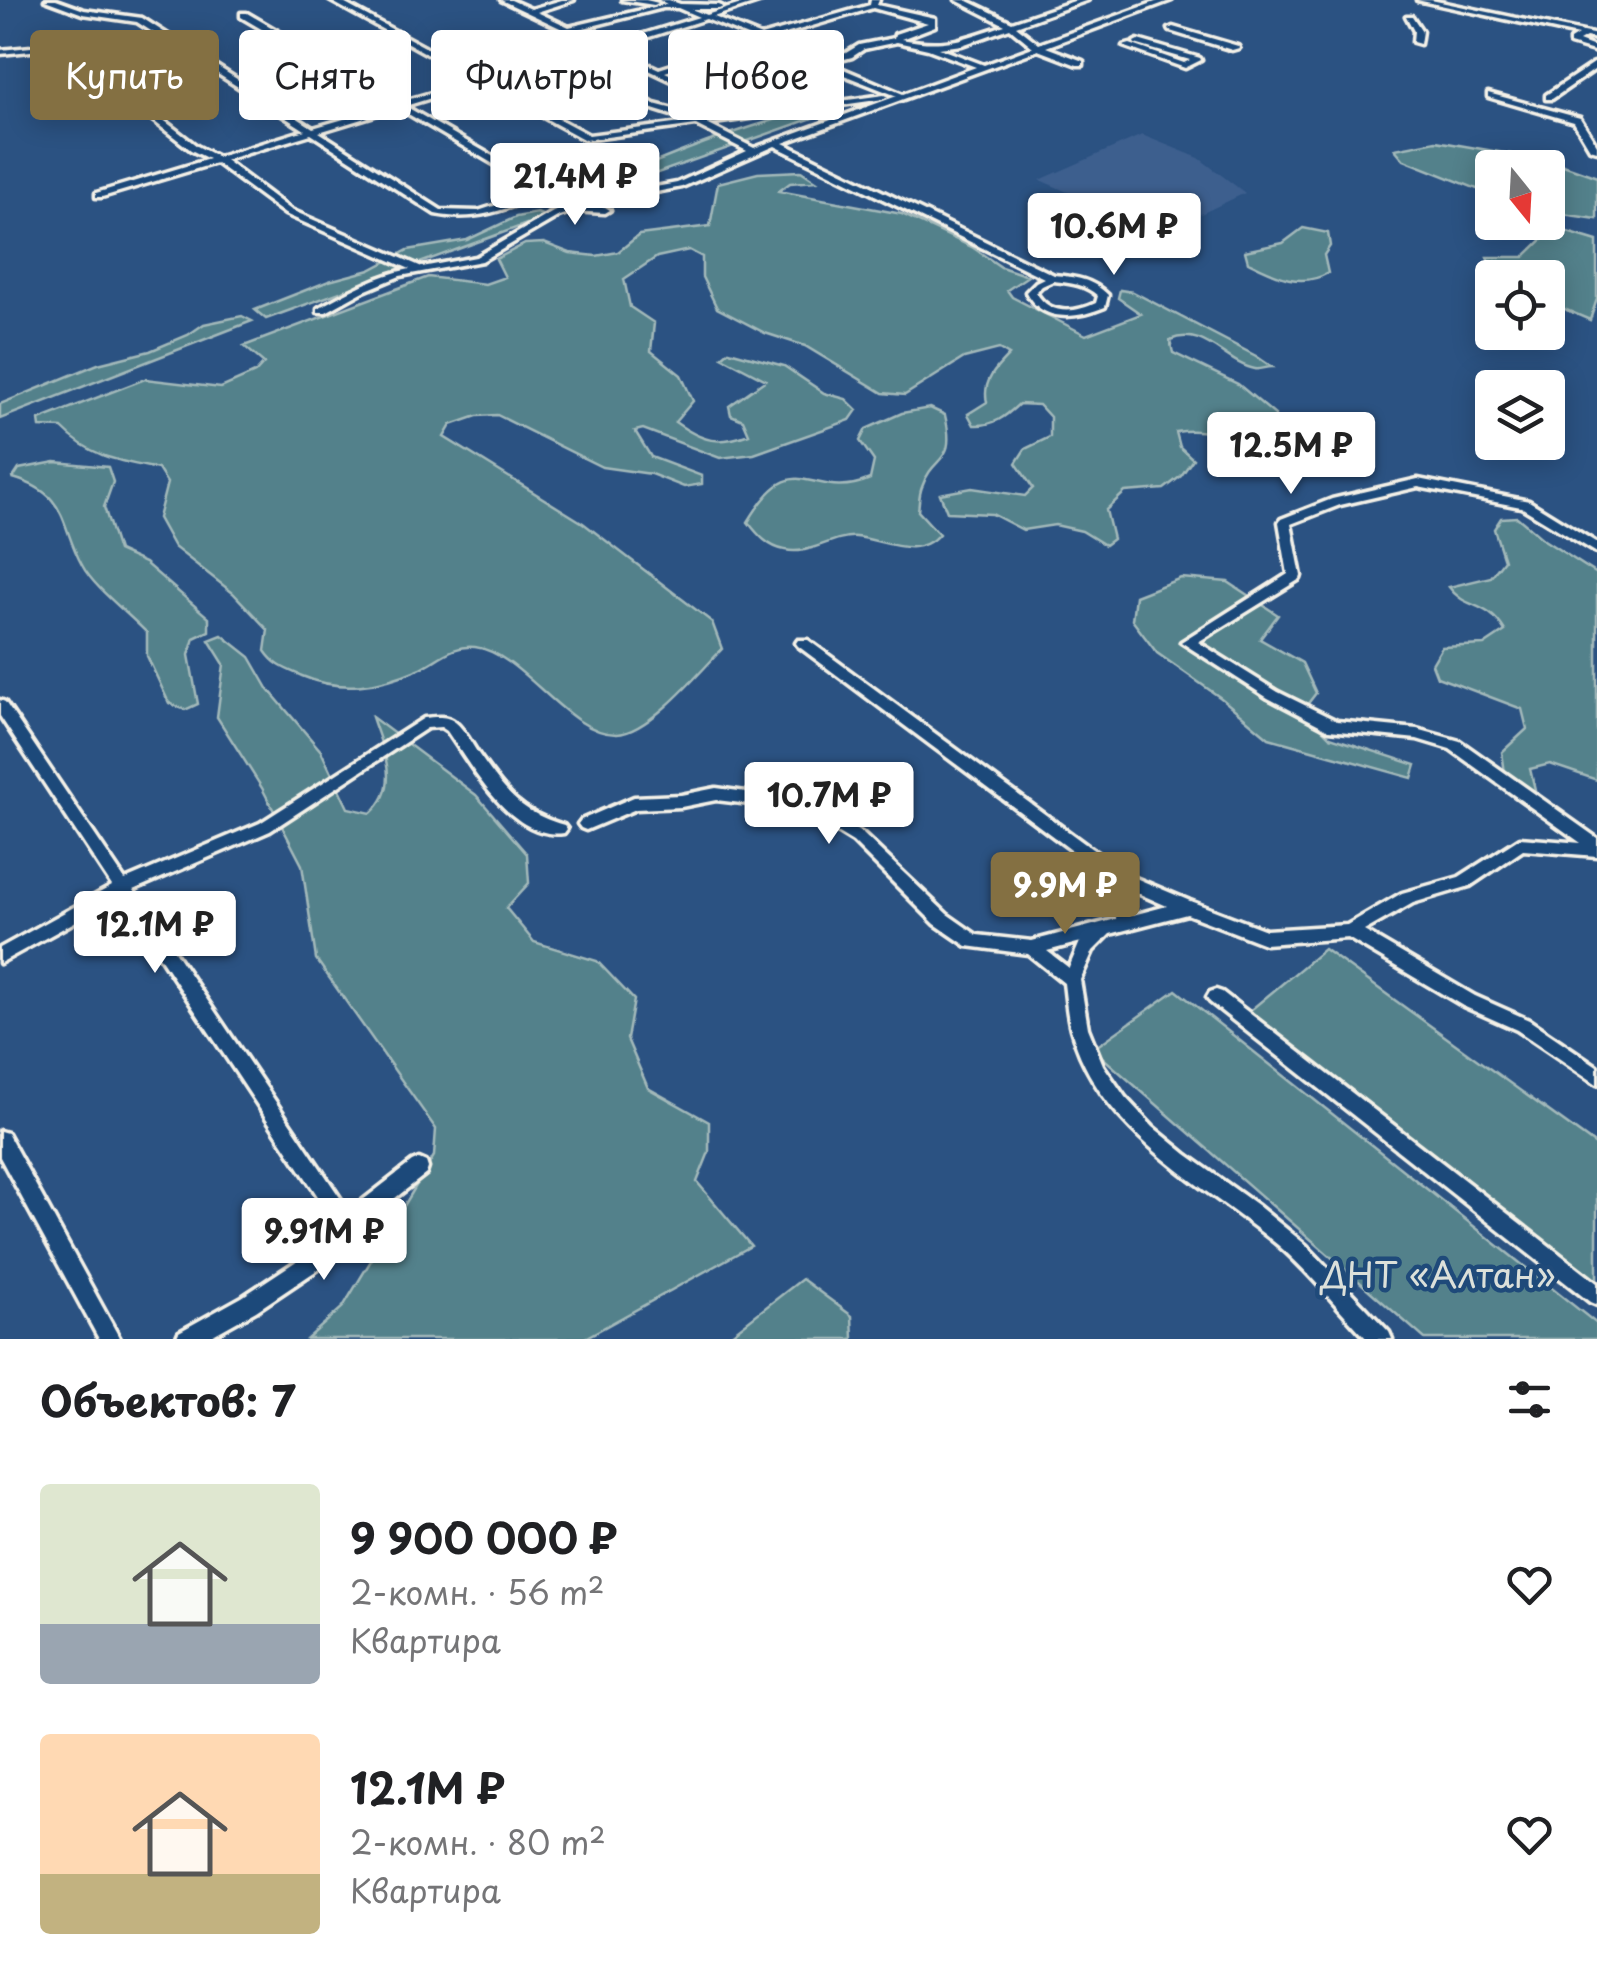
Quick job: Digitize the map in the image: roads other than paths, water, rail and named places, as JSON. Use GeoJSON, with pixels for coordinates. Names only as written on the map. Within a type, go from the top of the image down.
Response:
{"type":"FeatureCollection","features":[{"type":"Feature","properties":{"kind":"street"},"geometry":{"type":"LineString","coordinates":[[49,0],[83,12],[139,20],[438,212],[464,218],[484,215],[539,194]]}},
{"type":"Feature","properties":{"kind":"street"},"geometry":{"type":"LineString","coordinates":[[333,0],[431,53]]}},
{"type":"Feature","properties":{"kind":"street"},"geometry":{"type":"LineString","coordinates":[[505,0],[567,30],[670,4],[740,30]]}},
{"type":"Feature","properties":{"kind":"street"},"geometry":{"type":"LineString","coordinates":[[529,12],[570,0]]}},
{"type":"Feature","properties":{"kind":"street"},"geometry":{"type":"LineString","coordinates":[[626,0],[719,6],[761,0]]}},
{"type":"Feature","properties":{"kind":"street"},"geometry":{"type":"LineString","coordinates":[[960,0],[1011,25],[1038,48],[1080,62]]}},
{"type":"Feature","properties":{"kind":"street"},"geometry":{"type":"LineString","coordinates":[[930,47],[959,43],[1084,0]]}},
{"type":"Feature","properties":{"kind":"street"},"geometry":{"type":"LineString","coordinates":[[322,310],[360,288],[479,259],[531,226],[571,208],[668,189],[720,157],[775,143],[1168,0]]}},
{"type":"Feature","properties":{"kind":"street"},"geometry":{"type":"LineString","coordinates":[[1421,0],[1597,38]]}},
{"type":"Feature","properties":{"kind":"street"},"geometry":{"type":"LineString","coordinates":[[788,30],[874,3],[932,20],[897,40]]}},
{"type":"Feature","properties":{"kind":"street"},"geometry":{"type":"LineString","coordinates":[[648,34],[710,17],[719,6]]}},
{"type":"Feature","properties":{"kind":"street"},"geometry":{"type":"LineString","coordinates":[[244,14],[271,30]]}},
{"type":"Feature","properties":{"kind":"street"},"geometry":{"type":"LineString","coordinates":[[1409,18],[1418,31],[1416,42]]}},
{"type":"Feature","properties":{"kind":"street"},"geometry":{"type":"LineString","coordinates":[[1173,29],[1235,48]]}},
{"type":"Feature","properties":{"kind":"street"},"geometry":{"type":"LineString","coordinates":[[1585,35],[1572,42],[1597,50]]}},
{"type":"Feature","properties":{"kind":"street"},"geometry":{"type":"LineString","coordinates":[[844,55],[897,40],[930,47],[984,67]]}},
{"type":"Feature","properties":{"kind":"street"},"geometry":{"type":"LineString","coordinates":[[1127,46],[1185,66],[1197,60],[1138,42]]}},
{"type":"Feature","properties":{"kind":"street"},"geometry":{"type":"LineString","coordinates":[[0,52],[52,47],[74,54],[194,148],[217,158],[288,212],[422,270]]}},
{"type":"Feature","properties":{"kind":"street"},"geometry":{"type":"LineString","coordinates":[[1549,97],[1597,66]]}},
{"type":"Feature","properties":{"kind":"street"},"geometry":{"type":"LineString","coordinates":[[648,68],[668,77]]}},
{"type":"Feature","properties":{"kind":"street"},"geometry":{"type":"LineString","coordinates":[[656,72],[668,68]]}},
{"type":"Feature","properties":{"kind":"street"},"geometry":{"type":"LineString","coordinates":[[844,74],[904,96]]}},
{"type":"Feature","properties":{"kind":"street"},"geometry":{"type":"LineString","coordinates":[[1491,95],[1577,120],[1597,148]]}},
{"type":"Feature","properties":{"kind":"street"},"geometry":{"type":"LineString","coordinates":[[844,104],[904,96]]}},
{"type":"Feature","properties":{"kind":"street"},"geometry":{"type":"LineString","coordinates":[[648,104],[678,113],[751,149],[807,127]]}},
{"type":"Feature","properties":{"kind":"street"},"geometry":{"type":"LineString","coordinates":[[411,112],[505,167],[539,194],[571,208],[605,210]]}},
{"type":"Feature","properties":{"kind":"street"},"geometry":{"type":"LineString","coordinates":[[99,195],[339,120]]}},
{"type":"Feature","properties":{"kind":"street"},"geometry":{"type":"LineString","coordinates":[[554,120],[588,138],[724,120]]}},
{"type":"Feature","properties":{"kind":"street"},"geometry":{"type":"LineString","coordinates":[[775,143],[1052,278],[1093,286],[1103,295],[1101,305],[1069,314],[1049,311],[1034,302],[1031,292],[1052,278]]}},
{"type":"Feature","properties":{"kind":"street"},"geometry":{"type":"LineString","coordinates":[[569,222],[571,208]]}},
{"type":"Feature","properties":{"kind":"street"},"geometry":{"type":"LineString","coordinates":[[396,285],[422,270]]}},
{"type":"Feature","properties":{"kind":"street"},"geometry":{"type":"LineString","coordinates":[[1597,549],[1525,504],[1418,483],[1336,502],[1285,522],[1295,576],[1188,642],[1273,695],[1334,726],[1418,734],[1454,745],[1597,848]]}},
{"type":"Feature","properties":{"kind":"street"},"geometry":{"type":"LineString","coordinates":[[803,643],[1120,878],[1265,937],[1350,931],[1408,898],[1464,882],[1520,844],[1597,848]]}},
{"type":"Feature","properties":{"kind":"street"},"geometry":{"type":"LineString","coordinates":[[0,705],[347,1224]]}},
{"type":"Feature","properties":{"kind":"street"},"geometry":{"type":"LineString","coordinates":[[0,956],[124,888],[265,827],[406,732],[434,722],[452,727],[506,800],[530,822],[559,829]]}},
{"type":"Feature","properties":{"kind":"street"},"geometry":{"type":"LineString","coordinates":[[586,824],[634,803],[681,801],[716,794],[793,804],[858,838],[942,919],[973,940],[1032,948],[1187,907]]}},
{"type":"Feature","properties":{"kind":"street"},"geometry":{"type":"LineString","coordinates":[[1120,878],[1126,892],[1115,924],[1086,947],[1072,980],[1074,1020],[1100,1081],[1115,1101],[1196,1174],[1283,1237],[1320,1270],[1350,1309],[1382,1339]]}},
{"type":"Feature","properties":{"kind":"street"},"geometry":{"type":"LineString","coordinates":[[1350,931],[1469,1002],[1522,1025],[1597,1076]]}},
{"type":"Feature","properties":{"kind":"street"},"geometry":{"type":"LineString","coordinates":[[1032,948],[1072,980]]}},
{"type":"Feature","properties":{"kind":"street"},"geometry":{"type":"LineString","coordinates":[[1216,997],[1597,1295]]}},
{"type":"Feature","properties":{"kind":"street"},"geometry":{"type":"LineString","coordinates":[[0,1139],[110,1339]]}},
{"type":"Feature","properties":{"kind":"street"},"geometry":{"type":"LineString","coordinates":[[186,1339],[249,1304],[340,1243],[347,1224],[419,1168]]}},
{"type":"Feature","properties":{"kind":"park label","name":"ДНТ «Алтан»"},"geometry":{"type":"Point","coordinates":[1438,1273]}}]}
